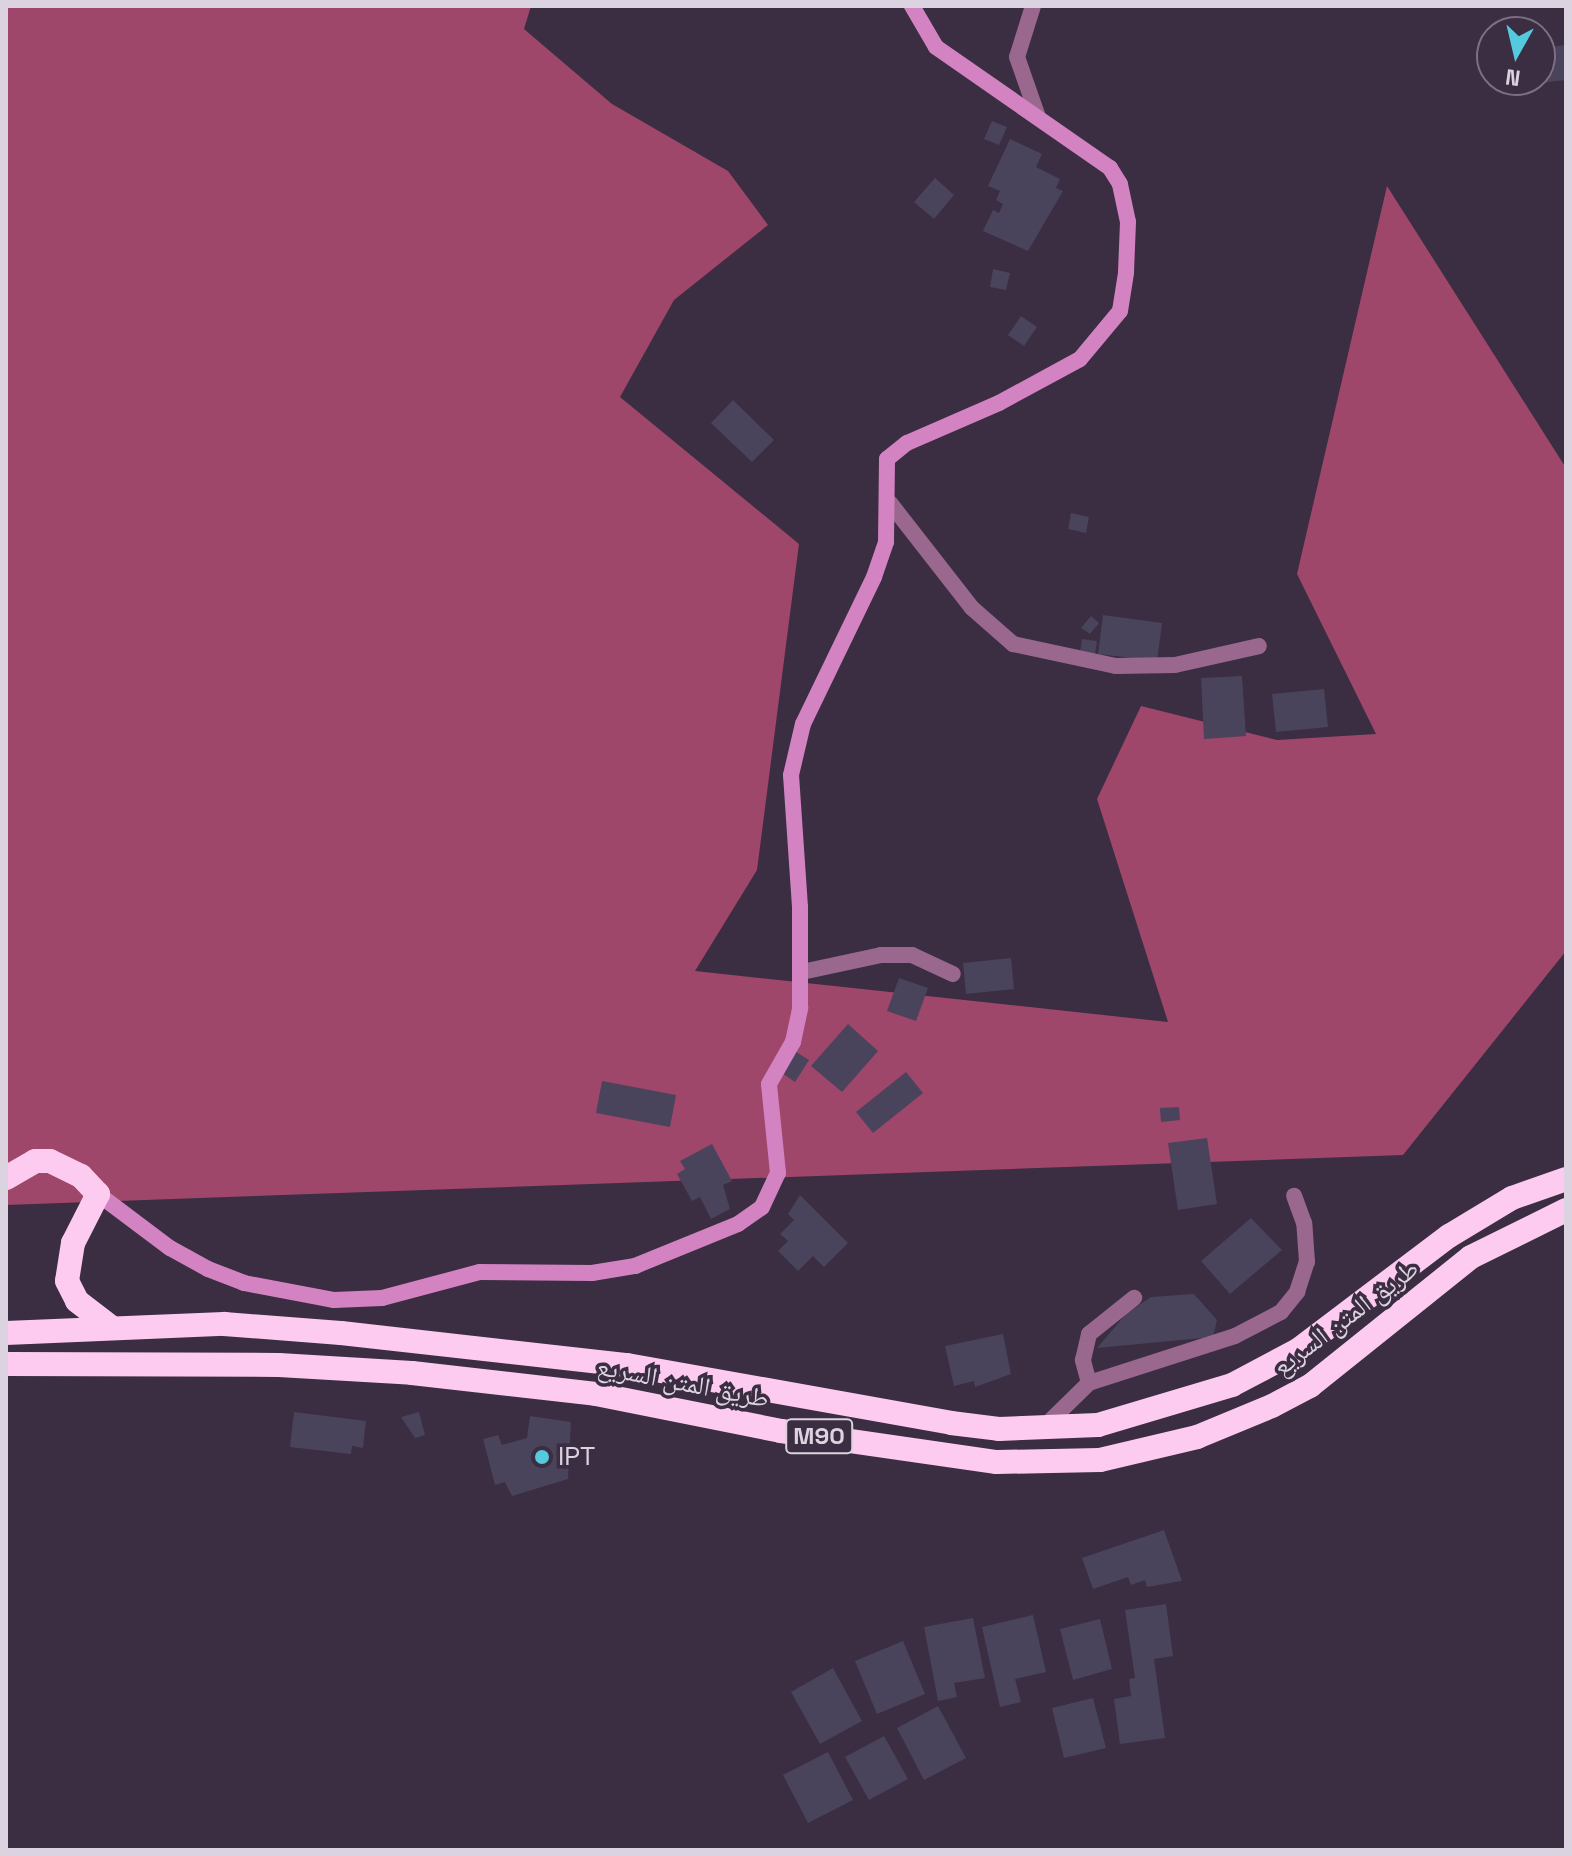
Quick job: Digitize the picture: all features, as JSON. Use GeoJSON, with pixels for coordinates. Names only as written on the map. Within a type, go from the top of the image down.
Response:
{"type":"FeatureCollection","features":[{"type":"Feature","properties":{"kind":"highway"},"geometry":{"type":"LineString","coordinates":[[6,1178],[35,1161],[50,1161],[81,1176],[98,1194],[73,1243],[67,1281],[77,1301],[112,1328]]}},
{"type":"Feature","properties":{"kind":"highway","name":"طريق المتن السريع"},"geometry":{"type":"LineString","coordinates":[[6,1333],[112,1328],[272,1327],[583,1358],[897,1415],[999,1429],[1098,1425],[1142,1415],[1232,1385],[1298,1350],[1449,1236],[1512,1198],[1566,1179]]}},
{"type":"Feature","properties":{"kind":"highway","name":"طريق المتن السريع"},"geometry":{"type":"LineString","coordinates":[[6,1364],[279,1365],[412,1373],[596,1394],[781,1431],[997,1462],[1100,1460],[1197,1437],[1272,1406],[1310,1386],[1471,1257],[1566,1210]]}},
{"type":"Feature","properties":{"kind":"street"},"geometry":{"type":"LineString","coordinates":[[98,1194],[170,1248],[208,1269],[244,1283],[334,1300],[382,1298],[480,1272],[592,1273],[635,1266],[738,1224],[762,1207],[773,1190],[778,1173],[769,1084],[797,1030],[802,972],[791,775],[803,724],[874,577],[890,503],[886,469],[892,452],[1080,359],[1120,311],[1128,222],[1120,184],[1110,168],[1037,114],[936,47],[912,6]]}},
{"type":"Feature","properties":{"kind":"street"},"geometry":{"type":"LineString","coordinates":[[1033,6],[1017,57],[1037,114]]}},
{"type":"Feature","properties":{"kind":"street"},"geometry":{"type":"LineString","coordinates":[[890,503],[972,608],[1013,644],[1116,666],[1175,665],[1259,646]]}},
{"type":"Feature","properties":{"kind":"street"},"geometry":{"type":"LineString","coordinates":[[802,972],[881,955],[912,955],[953,974]]}},
{"type":"Feature","properties":{"kind":"street"},"geometry":{"type":"LineString","coordinates":[[1042,1429],[1089,1383],[1235,1336],[1281,1312],[1297,1292],[1307,1262],[1304,1223],[1294,1196]]}},
{"type":"Feature","properties":{"kind":"street"},"geometry":{"type":"LineString","coordinates":[[1089,1383],[1083,1360],[1089,1334],[1134,1298]]}},
{"type":"Feature","properties":{"kind":"shaded area"},"geometry":{"type":"Polygon","coordinates":[[[6,6],[531,6],[524,29],[612,104],[728,171],[768,225],[674,300],[620,397],[799,544],[757,870],[695,971],[1168,1022],[1097,799],[1141,706],[1277,740],[1376,734],[1297,574],[1387,186],[1566,468],[1566,951],[1403,1155],[6,1205],[6,6]]]}},
{"type":"Feature","properties":{"kind":"building"},"geometry":{"type":"Polygon","coordinates":[[[1566,45],[1566,80],[1556,81],[1556,46],[1566,45]]]}},
{"type":"Feature","properties":{"kind":"building"},"geometry":{"type":"Polygon","coordinates":[[[992,121],[1007,127],[999,145],[984,139],[992,121]]]}},
{"type":"Feature","properties":{"kind":"building"},"geometry":{"type":"Polygon","coordinates":[[[1010,139],[1042,154],[1036,167],[1060,179],[1056,188],[1063,191],[1028,251],[983,231],[993,210],[999,213],[1003,204],[996,200],[1000,191],[988,186],[1010,139]]]}},
{"type":"Feature","properties":{"kind":"building"},"geometry":{"type":"Polygon","coordinates":[[[935,178],[954,195],[934,219],[914,202],[935,178]]]}},
{"type":"Feature","properties":{"kind":"building"},"geometry":{"type":"Polygon","coordinates":[[[993,269],[1010,273],[1006,290],[990,287],[993,269]]]}},
{"type":"Feature","properties":{"kind":"building"},"geometry":{"type":"Polygon","coordinates":[[[1021,316],[1037,327],[1024,346],[1008,335],[1021,316]]]}},
{"type":"Feature","properties":{"kind":"building"},"geometry":{"type":"Polygon","coordinates":[[[733,400],[774,440],[752,462],[711,423],[733,400]]]}},
{"type":"Feature","properties":{"kind":"building"},"geometry":{"type":"Polygon","coordinates":[[[1071,513],[1089,517],[1086,533],[1068,529],[1071,513]]]}},
{"type":"Feature","properties":{"kind":"building"},"geometry":{"type":"Polygon","coordinates":[[[1103,615],[1162,623],[1157,661],[1098,654],[1103,615]]]}},
{"type":"Feature","properties":{"kind":"building"},"geometry":{"type":"Polygon","coordinates":[[[1091,616],[1099,623],[1090,634],[1081,628],[1091,616]]]}},
{"type":"Feature","properties":{"kind":"building"},"geometry":{"type":"Polygon","coordinates":[[[1082,639],[1097,641],[1095,655],[1080,653],[1082,639]]]}},
{"type":"Feature","properties":{"kind":"building"},"geometry":{"type":"Polygon","coordinates":[[[1242,676],[1246,736],[1204,739],[1201,678],[1242,676]]]}},
{"type":"Feature","properties":{"kind":"building"},"geometry":{"type":"Polygon","coordinates":[[[1324,689],[1328,727],[1276,732],[1272,694],[1324,689]]]}},
{"type":"Feature","properties":{"kind":"building"},"geometry":{"type":"Polygon","coordinates":[[[1011,958],[1014,989],[966,994],[963,963],[1011,958]]]}},
{"type":"Feature","properties":{"kind":"building"},"geometry":{"type":"Polygon","coordinates":[[[899,978],[928,988],[916,1021],[887,1011],[899,978]]]}},
{"type":"Feature","properties":{"kind":"building"},"geometry":{"type":"Polygon","coordinates":[[[848,1024],[878,1051],[842,1092],[811,1066],[848,1024]]]}},
{"type":"Feature","properties":{"kind":"building"},"geometry":{"type":"Polygon","coordinates":[[[793,1050],[809,1060],[795,1082],[779,1071],[793,1050]]]}},
{"type":"Feature","properties":{"kind":"building"},"geometry":{"type":"Polygon","coordinates":[[[906,1072],[923,1093],[873,1133],[856,1112],[906,1072]]]}},
{"type":"Feature","properties":{"kind":"building"},"geometry":{"type":"Polygon","coordinates":[[[602,1081],[676,1095],[670,1127],[596,1113],[602,1081]]]}},
{"type":"Feature","properties":{"kind":"building"},"geometry":{"type":"Polygon","coordinates":[[[1179,1107],[1180,1120],[1161,1122],[1160,1108],[1179,1107]]]}},
{"type":"Feature","properties":{"kind":"building"},"geometry":{"type":"Polygon","coordinates":[[[1207,1138],[1217,1204],[1178,1210],[1168,1143],[1207,1138]]]}},
{"type":"Feature","properties":{"kind":"building"},"geometry":{"type":"Polygon","coordinates":[[[712,1144],[732,1181],[723,1185],[730,1209],[711,1219],[700,1197],[692,1201],[677,1174],[685,1169],[680,1161],[712,1144]]]}},
{"type":"Feature","properties":{"kind":"building"},"geometry":{"type":"Polygon","coordinates":[[[800,1195],[848,1243],[824,1267],[813,1256],[798,1271],[778,1251],[788,1241],[780,1234],[794,1220],[788,1214],[800,1195]]]}},
{"type":"Feature","properties":{"kind":"building"},"geometry":{"type":"Polygon","coordinates":[[[1251,1218],[1282,1250],[1230,1294],[1201,1261],[1251,1218]]]}},
{"type":"Feature","properties":{"kind":"building"},"geometry":{"type":"Polygon","coordinates":[[[1194,1294],[1217,1320],[1213,1337],[1097,1348],[1126,1314],[1151,1297],[1194,1294]]]}},
{"type":"Feature","properties":{"kind":"building"},"geometry":{"type":"Polygon","coordinates":[[[1003,1334],[1011,1374],[975,1387],[974,1381],[954,1386],[945,1346],[1003,1334]]]}},
{"type":"Feature","properties":{"kind":"building"},"geometry":{"type":"Polygon","coordinates":[[[294,1412],[366,1421],[363,1448],[352,1446],[351,1454],[290,1447],[294,1412]]]}},
{"type":"Feature","properties":{"kind":"building"},"geometry":{"type":"Polygon","coordinates":[[[419,1412],[425,1435],[415,1438],[401,1417],[419,1412]]]}},
{"type":"Feature","properties":{"kind":"building"},"geometry":{"type":"Polygon","coordinates":[[[530,1416],[571,1422],[568,1479],[512,1496],[505,1482],[495,1485],[483,1439],[498,1435],[502,1445],[527,1438],[530,1416]]]}},
{"type":"Feature","properties":{"kind":"building"},"geometry":{"type":"Polygon","coordinates":[[[1164,1530],[1182,1581],[1147,1587],[1145,1580],[1131,1585],[1128,1577],[1093,1589],[1082,1558],[1164,1530]]]}},
{"type":"Feature","properties":{"kind":"building"},"geometry":{"type":"Polygon","coordinates":[[[1166,1604],[1173,1656],[1154,1659],[1165,1738],[1120,1744],[1114,1699],[1131,1696],[1129,1679],[1135,1678],[1125,1610],[1166,1604]]]}},
{"type":"Feature","properties":{"kind":"building"},"geometry":{"type":"Polygon","coordinates":[[[1033,1615],[1046,1672],[1015,1679],[1021,1702],[1000,1707],[982,1627],[1033,1615]]]}},
{"type":"Feature","properties":{"kind":"building"},"geometry":{"type":"Polygon","coordinates":[[[973,1618],[985,1678],[954,1683],[957,1697],[938,1701],[924,1627],[973,1618]]]}},
{"type":"Feature","properties":{"kind":"building"},"geometry":{"type":"Polygon","coordinates":[[[1100,1619],[1112,1669],[1073,1680],[1060,1629],[1100,1619]]]}},
{"type":"Feature","properties":{"kind":"building"},"geometry":{"type":"Polygon","coordinates":[[[903,1641],[925,1694],[877,1714],[855,1661],[903,1641]]]}},
{"type":"Feature","properties":{"kind":"building"},"geometry":{"type":"Polygon","coordinates":[[[833,1668],[862,1721],[820,1744],[791,1692],[833,1668]]]}},
{"type":"Feature","properties":{"kind":"building"},"geometry":{"type":"Polygon","coordinates":[[[1093,1698],[1106,1748],[1064,1758],[1052,1708],[1093,1698]]]}},
{"type":"Feature","properties":{"kind":"building"},"geometry":{"type":"Polygon","coordinates":[[[938,1706],[966,1758],[924,1780],[897,1728],[938,1706]]]}},
{"type":"Feature","properties":{"kind":"building"},"geometry":{"type":"Polygon","coordinates":[[[884,1736],[908,1779],[869,1800],[845,1757],[884,1736]]]}},
{"type":"Feature","properties":{"kind":"building"},"geometry":{"type":"Polygon","coordinates":[[[828,1752],[853,1800],[808,1823],[783,1775],[828,1752]]]}},
{"type":"Feature","properties":{"kind":"place","name":"IPT"},"geometry":{"type":"Point","coordinates":[542,1457]}}]}
